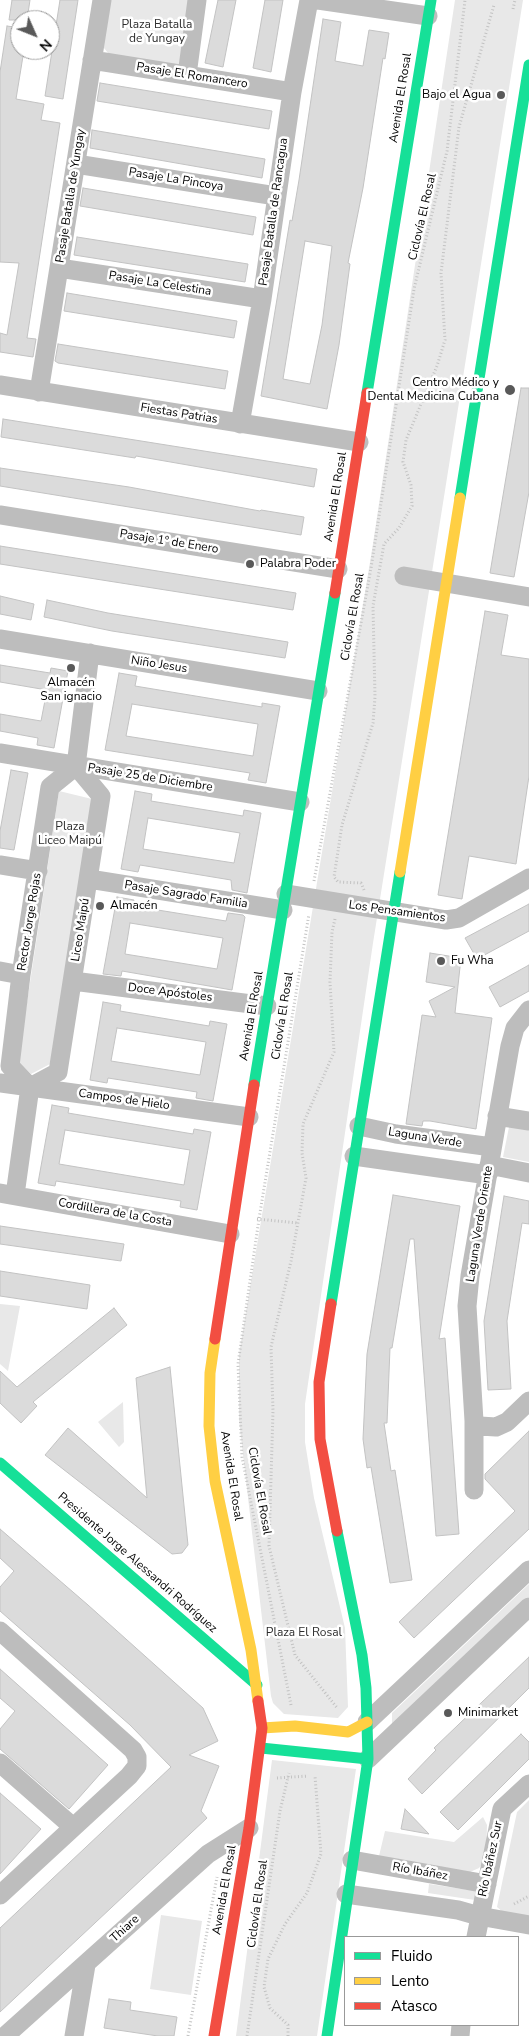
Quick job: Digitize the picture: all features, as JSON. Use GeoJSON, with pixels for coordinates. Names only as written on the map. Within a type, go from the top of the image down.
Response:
{"type":"FeatureCollection","features":[{"type":"Feature","properties":{"kind":"street","name":"Pasaje Batalla de Yungay"},"geometry":{"type":"LineString","coordinates":[[39,392],[102,0]]}},
{"type":"Feature","properties":{"kind":"street"},"geometry":{"type":"LineString","coordinates":[[187,75],[197,0]]}},
{"type":"Feature","properties":{"kind":"street","name":"Pasaje Batalla de Rancagua"},"geometry":{"type":"LineString","coordinates":[[240,424],[262,299],[292,92],[309,0]]}},
{"type":"Feature","properties":{"kind":"street"},"geometry":{"type":"LineString","coordinates":[[318,0],[429,8]]}},
{"type":"Feature","properties":{"kind":"street","name":"Avenida El Rosal"},"geometry":{"type":"LineString","coordinates":[[214,2036],[249,1828],[262,1728],[257,1684],[217,1489],[209,1426],[210,1373],[231,1225],[429,8]]}},
{"type":"Feature","properties":{"kind":"street","name":"Pasaje El Romancero"},"geometry":{"type":"LineString","coordinates":[[92,60],[292,92]]}},
{"type":"Feature","properties":{"kind":"street"},"geometry":{"type":"LineString","coordinates":[[327,2036],[346,1894],[368,1759],[367,1722],[359,1635],[324,1468],[318,1410],[323,1354],[446,584],[523,138],[529,65]]}},
{"type":"Feature","properties":{"kind":"street","name":"Pasaje La Pincoya"},"geometry":{"type":"LineString","coordinates":[[76,164],[276,196]]}},
{"type":"Feature","properties":{"kind":"street","name":"Pasaje La Celestina"},"geometry":{"type":"LineString","coordinates":[[59,268],[262,299]]}},
{"type":"Feature","properties":{"kind":"street","name":"Fiestas Patrias"},"geometry":{"type":"LineString","coordinates":[[0,386],[358,442]]}},
{"type":"Feature","properties":{"kind":"street","name":"Pasaje 1º de Enero"},"geometry":{"type":"LineString","coordinates":[[0,516],[338,569]]}},
{"type":"Feature","properties":{"kind":"street"},"geometry":{"type":"LineString","coordinates":[[404,576],[529,597]]}},
{"type":"Feature","properties":{"kind":"street","name":"Niño Jesus"},"geometry":{"type":"LineString","coordinates":[[0,639],[318,691]]}},
{"type":"Feature","properties":{"kind":"street"},"geometry":{"type":"LineString","coordinates":[[76,766],[90,653]]}},
{"type":"Feature","properties":{"kind":"street","name":"Pasaje 25 de Diciembre"},"geometry":{"type":"LineString","coordinates":[[0,753],[300,802]]}},
{"type":"Feature","properties":{"kind":"street","name":"Rector Jorge Rojas"},"geometry":{"type":"LineString","coordinates":[[30,1087],[10,1066],[22,975],[50,787],[76,766]]}},
{"type":"Feature","properties":{"kind":"street","name":"Liceo Maipú"},"geometry":{"type":"LineString","coordinates":[[30,1087],[58,1072],[101,796],[76,766]]}},
{"type":"Feature","properties":{"kind":"street"},"geometry":{"type":"LineString","coordinates":[[0,865],[38,871]]}},
{"type":"Feature","properties":{"kind":"street","name":"Los Pensamientos"},"geometry":{"type":"LineString","coordinates":[[284,902],[312,899],[438,920],[454,919],[529,878]]}},
{"type":"Feature","properties":{"kind":"street","name":"Pasaje Sagrado Familia"},"geometry":{"type":"LineString","coordinates":[[89,879],[284,902]]}},
{"type":"Feature","properties":{"kind":"street"},"geometry":{"type":"LineString","coordinates":[[0,971],[22,975]]}},
{"type":"Feature","properties":{"kind":"street","name":"Doce Apóstoles"},"geometry":{"type":"LineString","coordinates":[[73,981],[267,1006]]}},
{"type":"Feature","properties":{"kind":"street","name":"Laguna Verde Oriente"},"geometry":{"type":"LineString","coordinates":[[474,1490],[474,1421],[467,1306],[497,1116],[515,1028],[529,1010]]}},
{"type":"Feature","properties":{"kind":"street","name":"Campos de Hielo"},"geometry":{"type":"LineString","coordinates":[[0,1083],[249,1117]]}},
{"type":"Feature","properties":{"kind":"street"},"geometry":{"type":"LineString","coordinates":[[8,1194],[30,1087]]}},
{"type":"Feature","properties":{"kind":"street"},"geometry":{"type":"LineString","coordinates":[[497,1116],[529,1122]]}},
{"type":"Feature","properties":{"kind":"street","name":"Laguna Verde"},"geometry":{"type":"LineString","coordinates":[[359,1126],[396,1134],[529,1173]]}},
{"type":"Feature","properties":{"kind":"street","name":"Laguna Verde"},"geometry":{"type":"LineString","coordinates":[[354,1156],[490,1162]]}},
{"type":"Feature","properties":{"kind":"street","name":"Cordillera de la Costa"},"geometry":{"type":"LineString","coordinates":[[8,1194],[231,1225]]}},
{"type":"Feature","properties":{"kind":"street"},"geometry":{"type":"LineString","coordinates":[[474,1421],[480,1426],[496,1427],[507,1422],[529,1401]]}},
{"type":"Feature","properties":{"kind":"street","name":"Presidente Jorge Alessandri Rodríguez"},"geometry":{"type":"LineString","coordinates":[[0,1462],[257,1684]]}},
{"type":"Feature","properties":{"kind":"street"},"geometry":{"type":"LineString","coordinates":[[262,1728],[295,1726],[348,1732],[367,1722],[529,1570]]}},
{"type":"Feature","properties":{"kind":"street"},"geometry":{"type":"LineString","coordinates":[[260,1748],[368,1759],[529,1607]]}},
{"type":"Feature","properties":{"kind":"street"},"geometry":{"type":"LineString","coordinates":[[0,1631],[132,1750],[137,1757],[137,1766],[129,1776],[1,1892]]}},
{"type":"Feature","properties":{"kind":"street"},"geometry":{"type":"LineString","coordinates":[[0,1763],[73,1827]]}},
{"type":"Feature","properties":{"kind":"street","name":"Río Ibáñez Sur"},"geometry":{"type":"LineString","coordinates":[[476,1936],[502,1809],[529,1784]]}},
{"type":"Feature","properties":{"kind":"street","name":"Thiare"},"geometry":{"type":"LineString","coordinates":[[5,2036],[208,1854],[249,1828]]}},
{"type":"Feature","properties":{"kind":"street","name":"Río Ibáñez"},"geometry":{"type":"LineString","coordinates":[[352,1860],[487,1884]]}},
{"type":"Feature","properties":{"kind":"street"},"geometry":{"type":"LineString","coordinates":[[346,1894],[458,1910],[479,1916],[529,1925]]}},
{"type":"Feature","properties":{"kind":"street"},"geometry":{"type":"LineString","coordinates":[[74,2036],[86,1965]]}},
{"type":"Feature","properties":{"kind":"path","name":"Ciclovía El Rosal"},"geometry":{"type":"LineString","coordinates":[[295,1726],[242,1457],[238,1364],[259,1219],[312,899],[369,577],[414,290],[447,151],[465,0]]}},
{"type":"Feature","properties":{"kind":"path"},"geometry":{"type":"LineString","coordinates":[[513,9],[515,0]]}},
{"type":"Feature","properties":{"kind":"path"},"geometry":{"type":"LineString","coordinates":[[363,908],[364,889],[361,884],[338,882],[334,878],[342,825],[373,723],[375,697],[372,606],[384,544],[399,528],[412,506],[411,485],[403,462],[406,440],[438,366],[445,340],[441,273],[459,127],[494,5]]}},
{"type":"Feature","properties":{"kind":"path"},"geometry":{"type":"LineString","coordinates":[[339,904],[332,932],[330,982],[334,1052],[303,1124],[302,1153],[306,1178],[272,1347],[273,1411],[268,1546],[295,1655],[346,1718],[348,1732]]}},
{"type":"Feature","properties":{"kind":"path"},"geometry":{"type":"LineString","coordinates":[[231,1225],[259,1219],[298,1223]]}},
{"type":"Feature","properties":{"kind":"path","name":"Ciclovía El Rosal"},"geometry":{"type":"LineString","coordinates":[[247,2036],[280,1810],[293,1751]]}},
{"type":"Feature","properties":{"kind":"path"},"geometry":{"type":"LineString","coordinates":[[288,2036],[288,2025],[270,2008],[264,1987],[268,1959],[285,1924],[307,1893],[320,1854],[315,1775]]}},
{"type":"Feature","properties":{"kind":"path"},"geometry":{"type":"LineString","coordinates":[[188,2036],[223,1844]]}},
{"type":"Feature","properties":{"kind":"green space","name":"Plaza Batalla de Yungay"},"geometry":{"type":"Polygon","coordinates":[[[108,0],[195,0],[185,69],[112,58],[100,43],[108,0]]]}},
{"type":"Feature","properties":{"kind":"green space","name":"Plaza El Rosal"},"geometry":{"type":"Polygon","coordinates":[[[455,0],[523,0],[373,943],[305,1404],[305,1442],[314,1498],[345,1628],[348,1707],[338,1718],[284,1714],[273,1703],[271,1696],[239,1420],[239,1354],[372,550],[455,0]]]}},
{"type":"Feature","properties":{"kind":"green space","name":"Plaza Liceo Maipú"},"geometry":{"type":"Polygon","coordinates":[[[59,791],[92,799],[52,1063],[31,1074],[18,1062],[59,791]]]}},
{"type":"Feature","properties":{"kind":"green space"},"geometry":{"type":"Polygon","coordinates":[[[509,1127],[529,1129],[529,1162],[503,1157],[509,1127]]]}},
{"type":"Feature","properties":{"kind":"green space"},"geometry":{"type":"Polygon","coordinates":[[[0,1304],[20,1306],[8,1371],[0,1364],[0,1304]]]}},
{"type":"Feature","properties":{"kind":"green space"},"geometry":{"type":"Polygon","coordinates":[[[123,1402],[124,1442],[119,1447],[98,1422],[123,1402]]]}},
{"type":"Feature","properties":{"kind":"green space"},"geometry":{"type":"Polygon","coordinates":[[[529,1584],[529,1597],[396,1723],[392,1724],[392,1713],[529,1584]]]}},
{"type":"Feature","properties":{"kind":"green space"},"geometry":{"type":"Polygon","coordinates":[[[272,1760],[356,1769],[317,2036],[236,2036],[272,1760]]]}},
{"type":"Feature","properties":{"kind":"green space"},"geometry":{"type":"Polygon","coordinates":[[[529,1800],[529,1917],[505,1914],[497,1907],[517,1812],[529,1800]]]}},
{"type":"Feature","properties":{"kind":"green space"},"geometry":{"type":"Polygon","coordinates":[[[483,1817],[487,1825],[486,1858],[479,1868],[470,1872],[379,1856],[385,1831],[454,1842],[483,1817]]]}},
{"type":"Feature","properties":{"kind":"green space"},"geometry":{"type":"Polygon","coordinates":[[[429,1884],[476,1891],[475,1900],[428,1893],[429,1884]]]}},
{"type":"Feature","properties":{"kind":"green space"},"geometry":{"type":"Polygon","coordinates":[[[161,1915],[202,1921],[191,1995],[150,1989],[161,1915]]]}},
{"type":"Feature","properties":{"kind":"building"},"geometry":{"type":"Polygon","coordinates":[[[12,0],[30,0],[28,10],[10,10],[12,0]]]}},
{"type":"Feature","properties":{"kind":"building"},"geometry":{"type":"Polygon","coordinates":[[[60,0],[78,0],[63,99],[45,96],[51,60],[60,60],[60,10],[58,10],[60,0]]]}},
{"type":"Feature","properties":{"kind":"building"},"geometry":{"type":"Polygon","coordinates":[[[218,0],[236,0],[223,67],[205,63],[218,0]]]}},
{"type":"Feature","properties":{"kind":"building"},"geometry":{"type":"Polygon","coordinates":[[[265,0],[283,0],[271,72],[253,68],[265,0]]]}},
{"type":"Feature","properties":{"kind":"building"},"geometry":{"type":"Polygon","coordinates":[[[323,19],[341,22],[335,61],[363,66],[369,30],[389,33],[385,59],[383,58],[363,188],[348,263],[350,264],[339,345],[327,409],[261,396],[290,220],[292,221],[323,19]],[[305,241],[283,379],[310,384],[322,325],[332,246],[305,241]]]}},
{"type":"Feature","properties":{"kind":"building"},"geometry":{"type":"Polygon","coordinates":[[[7,26],[10,26],[10,60],[22,60],[16,99],[44,104],[41,120],[60,123],[27,338],[36,339],[33,357],[0,352],[0,333],[7,335],[19,263],[0,262],[0,72],[7,26]]]}},
{"type":"Feature","properties":{"kind":"building"},"geometry":{"type":"Polygon","coordinates":[[[100,83],[272,111],[269,129],[97,101],[100,83]]]}},
{"type":"Feature","properties":{"kind":"building"},"geometry":{"type":"Polygon","coordinates":[[[92,130],[265,159],[262,178],[90,148],[92,130]]]}},
{"type":"Feature","properties":{"kind":"building"},"geometry":{"type":"Polygon","coordinates":[[[83,188],[256,217],[253,235],[80,206],[83,188]]]}},
{"type":"Feature","properties":{"kind":"building"},"geometry":{"type":"Polygon","coordinates":[[[77,237],[248,264],[245,282],[74,255],[77,237]]]}},
{"type":"Feature","properties":{"kind":"building"},"geometry":{"type":"Polygon","coordinates":[[[67,293],[237,321],[234,338],[64,311],[67,293]]]}},
{"type":"Feature","properties":{"kind":"building"},"geometry":{"type":"Polygon","coordinates":[[[58,344],[228,371],[225,389],[58,363],[55,361],[58,344]]]}},
{"type":"Feature","properties":{"kind":"building"},"geometry":{"type":"Polygon","coordinates":[[[521,388],[529,388],[529,492],[514,577],[490,573],[521,388]]]}},
{"type":"Feature","properties":{"kind":"building"},"geometry":{"type":"Polygon","coordinates":[[[3,419],[317,469],[314,487],[136,456],[135,458],[1,437],[3,419]]]}},
{"type":"Feature","properties":{"kind":"building"},"geometry":{"type":"Polygon","coordinates":[[[0,468],[129,487],[260,511],[304,517],[301,535],[0,486],[0,468]]]}},
{"type":"Feature","properties":{"kind":"building"},"geometry":{"type":"Polygon","coordinates":[[[0,546],[296,593],[293,610],[0,564],[0,546]]]}},
{"type":"Feature","properties":{"kind":"building"},"geometry":{"type":"Polygon","coordinates":[[[0,596],[34,604],[31,620],[0,614],[0,596]]]}},
{"type":"Feature","properties":{"kind":"building"},"geometry":{"type":"Polygon","coordinates":[[[47,600],[108,613],[288,642],[285,658],[112,631],[44,617],[47,600]]]}},
{"type":"Feature","properties":{"kind":"building"},"geometry":{"type":"Polygon","coordinates":[[[485,611],[508,615],[501,655],[529,659],[529,776],[516,864],[469,856],[462,899],[438,895],[485,611]]]}},
{"type":"Feature","properties":{"kind":"building"},"geometry":{"type":"Polygon","coordinates":[[[0,665],[50,673],[51,668],[68,671],[54,748],[37,745],[38,738],[0,731],[0,714],[41,721],[47,690],[0,682],[0,665]]]}},
{"type":"Feature","properties":{"kind":"building"},"geometry":{"type":"Polygon","coordinates":[[[119,673],[137,676],[135,686],[262,707],[262,703],[280,706],[266,783],[248,780],[250,773],[105,750],[119,673]],[[132,704],[126,736],[253,756],[258,724],[132,704]]]}},
{"type":"Feature","properties":{"kind":"building"},"geometry":{"type":"Polygon","coordinates":[[[11,770],[28,773],[14,850],[0,848],[0,831],[11,770]]]}},
{"type":"Feature","properties":{"kind":"building"},"geometry":{"type":"Polygon","coordinates":[[[135,791],[152,794],[151,801],[243,816],[244,810],[261,813],[247,893],[232,890],[231,880],[140,865],[138,872],[121,869],[135,791]],[[148,818],[143,849],[234,863],[240,833],[148,818]]]}},
{"type":"Feature","properties":{"kind":"building"},"geometry":{"type":"Polygon","coordinates":[[[117,897],[134,900],[133,906],[226,921],[228,913],[245,917],[232,990],[122,971],[121,976],[103,974],[117,897]],[[130,923],[125,954],[217,969],[223,938],[130,923]]]}},
{"type":"Feature","properties":{"kind":"building"},"geometry":{"type":"Polygon","coordinates":[[[529,904],[529,931],[477,959],[465,938],[529,904]]]}},
{"type":"Feature","properties":{"kind":"building"},"geometry":{"type":"Polygon","coordinates":[[[430,953],[461,958],[455,1013],[492,1018],[476,1129],[430,1121],[423,1121],[422,1126],[406,1124],[422,1015],[436,1017],[429,1001],[455,987],[426,982],[430,953]]]}},
{"type":"Feature","properties":{"kind":"building"},"geometry":{"type":"Polygon","coordinates":[[[529,965],[529,991],[500,1007],[489,987],[529,965]]]}},
{"type":"Feature","properties":{"kind":"building"},"geometry":{"type":"Polygon","coordinates":[[[103,1002],[121,1005],[120,1011],[209,1026],[210,1021],[227,1024],[213,1101],[196,1098],[197,1092],[108,1078],[107,1083],[90,1080],[103,1002]],[[117,1028],[111,1061],[200,1075],[206,1042],[117,1028]]]}},
{"type":"Feature","properties":{"kind":"building"},"geometry":{"type":"Polygon","coordinates":[[[52,1105],[69,1108],[68,1113],[193,1134],[194,1129],[211,1132],[197,1210],[180,1207],[181,1201],[56,1181],[55,1186],[38,1183],[52,1105]],[[65,1130],[59,1164],[184,1185],[190,1150],[65,1130]]]}},
{"type":"Feature","properties":{"kind":"building"},"geometry":{"type":"Polygon","coordinates":[[[393,1195],[460,1206],[439,1339],[445,1338],[459,1534],[436,1536],[414,1239],[410,1239],[392,1348],[390,1348],[387,1423],[384,1423],[391,1471],[395,1470],[412,1580],[390,1583],[371,1467],[367,1468],[363,1439],[367,1354],[393,1195]]]}},
{"type":"Feature","properties":{"kind":"building"},"geometry":{"type":"Polygon","coordinates":[[[504,1196],[529,1201],[529,1224],[522,1223],[507,1321],[511,1389],[488,1390],[484,1321],[504,1196]]]}},
{"type":"Feature","properties":{"kind":"building"},"geometry":{"type":"Polygon","coordinates":[[[0,1226],[124,1244],[121,1261],[0,1244],[0,1226]]]}},
{"type":"Feature","properties":{"kind":"building"},"geometry":{"type":"Polygon","coordinates":[[[0,1271],[90,1285],[87,1309],[0,1296],[0,1271]]]}},
{"type":"Feature","properties":{"kind":"building"},"geometry":{"type":"Polygon","coordinates":[[[114,1308],[127,1325],[33,1402],[37,1406],[21,1423],[0,1403],[0,1371],[17,1387],[114,1308]]]}},
{"type":"Feature","properties":{"kind":"building"},"geometry":{"type":"Polygon","coordinates":[[[170,1367],[188,1545],[182,1553],[172,1554],[45,1455],[68,1428],[147,1498],[136,1378],[170,1367]]]}},
{"type":"Feature","properties":{"kind":"building"},"geometry":{"type":"Polygon","coordinates":[[[529,1431],[529,1529],[414,1638],[399,1622],[515,1511],[485,1479],[485,1474],[529,1431]]]}},
{"type":"Feature","properties":{"kind":"building"},"geometry":{"type":"Polygon","coordinates":[[[0,1529],[203,1708],[218,1741],[189,1755],[219,1766],[201,1811],[207,1818],[0,2012],[0,1928],[171,1767],[130,1725],[0,1611],[0,1587],[14,1571],[0,1558],[0,1529]]]}},
{"type":"Feature","properties":{"kind":"building"},"geometry":{"type":"Polygon","coordinates":[[[529,1657],[529,1688],[422,1794],[408,1779],[436,1750],[434,1748],[529,1657]]]}},
{"type":"Feature","properties":{"kind":"building"},"geometry":{"type":"Polygon","coordinates":[[[0,1669],[108,1765],[69,1809],[0,1749],[0,1729],[15,1711],[0,1698],[0,1669]]]}},
{"type":"Feature","properties":{"kind":"building"},"geometry":{"type":"Polygon","coordinates":[[[521,1734],[529,1742],[529,1759],[458,1830],[440,1812],[521,1734]]]}},
{"type":"Feature","properties":{"kind":"building"},"geometry":{"type":"Polygon","coordinates":[[[0,1793],[41,1829],[0,1874],[0,1793]]]}},
{"type":"Feature","properties":{"kind":"building"},"geometry":{"type":"Polygon","coordinates":[[[405,1809],[429,1834],[401,1829],[405,1809]]]}},
{"type":"Feature","properties":{"kind":"building"},"geometry":{"type":"Polygon","coordinates":[[[109,1999],[131,2002],[130,2010],[177,2017],[174,2036],[158,2036],[104,2028],[109,1999]]]}},
{"type":"Feature","properties":{"kind":"traffic: fast"},"geometry":{"type":"LineString","coordinates":[[367,393],[431,0]]}},
{"type":"Feature","properties":{"kind":"traffic: fast"},"geometry":{"type":"LineString","coordinates":[[460,498],[529,65]]}},
{"type":"Feature","properties":{"kind":"traffic: fast"},"geometry":{"type":"LineString","coordinates":[[254,1085],[335,593]]}},
{"type":"Feature","properties":{"kind":"traffic: fast"},"geometry":{"type":"LineString","coordinates":[[331,1304],[400,872]]}},
{"type":"Feature","properties":{"kind":"traffic: fast"},"geometry":{"type":"LineString","coordinates":[[0,1463],[257,1685]]}},
{"type":"Feature","properties":{"kind":"traffic: fast"},"geometry":{"type":"LineString","coordinates":[[327,2036],[368,1759],[366,1688],[362,1655],[337,1531]]}},
{"type":"Feature","properties":{"kind":"traffic: fast"},"geometry":{"type":"LineString","coordinates":[[261,1748],[368,1759]]}},
{"type":"Feature","properties":{"kind":"traffic: slow"},"geometry":{"type":"LineString","coordinates":[[400,872],[460,498]]}},
{"type":"Feature","properties":{"kind":"traffic: slow"},"geometry":{"type":"LineString","coordinates":[[215,1339],[210,1373],[209,1426],[215,1481],[251,1650],[258,1701]]}},
{"type":"Feature","properties":{"kind":"traffic: slow"},"geometry":{"type":"LineString","coordinates":[[262,1728],[295,1726],[348,1732],[367,1722]]}},
{"type":"Feature","properties":{"kind":"traffic: jam"},"geometry":{"type":"LineString","coordinates":[[335,593],[367,393]]}},
{"type":"Feature","properties":{"kind":"traffic: jam"},"geometry":{"type":"LineString","coordinates":[[215,1339],[254,1085]]}},
{"type":"Feature","properties":{"kind":"traffic: jam"},"geometry":{"type":"LineString","coordinates":[[331,1304],[319,1382],[320,1439],[337,1531]]}},
{"type":"Feature","properties":{"kind":"traffic: jam"},"geometry":{"type":"LineString","coordinates":[[214,2036],[249,1828],[262,1728],[258,1701]]}},
{"type":"Feature","properties":{"kind":"place","name":"Bajo el Agua"},"geometry":{"type":"Point","coordinates":[501,95]}},
{"type":"Feature","properties":{"kind":"place","name":"Centro Médico y Dental Medicina Cubana"},"geometry":{"type":"Point","coordinates":[510,390]}},
{"type":"Feature","properties":{"kind":"place","name":"Palabra Poder"},"geometry":{"type":"Point","coordinates":[250,564]}},
{"type":"Feature","properties":{"kind":"place","name":"Almacén San ignacio"},"geometry":{"type":"Point","coordinates":[71,668]}},
{"type":"Feature","properties":{"kind":"place","name":"Almacén"},"geometry":{"type":"Point","coordinates":[100,906]}},
{"type":"Feature","properties":{"kind":"place","name":"Fu Wha"},"geometry":{"type":"Point","coordinates":[441,961]}},
{"type":"Feature","properties":{"kind":"place","name":"Minimarket"},"geometry":{"type":"Point","coordinates":[448,1713]}}]}
